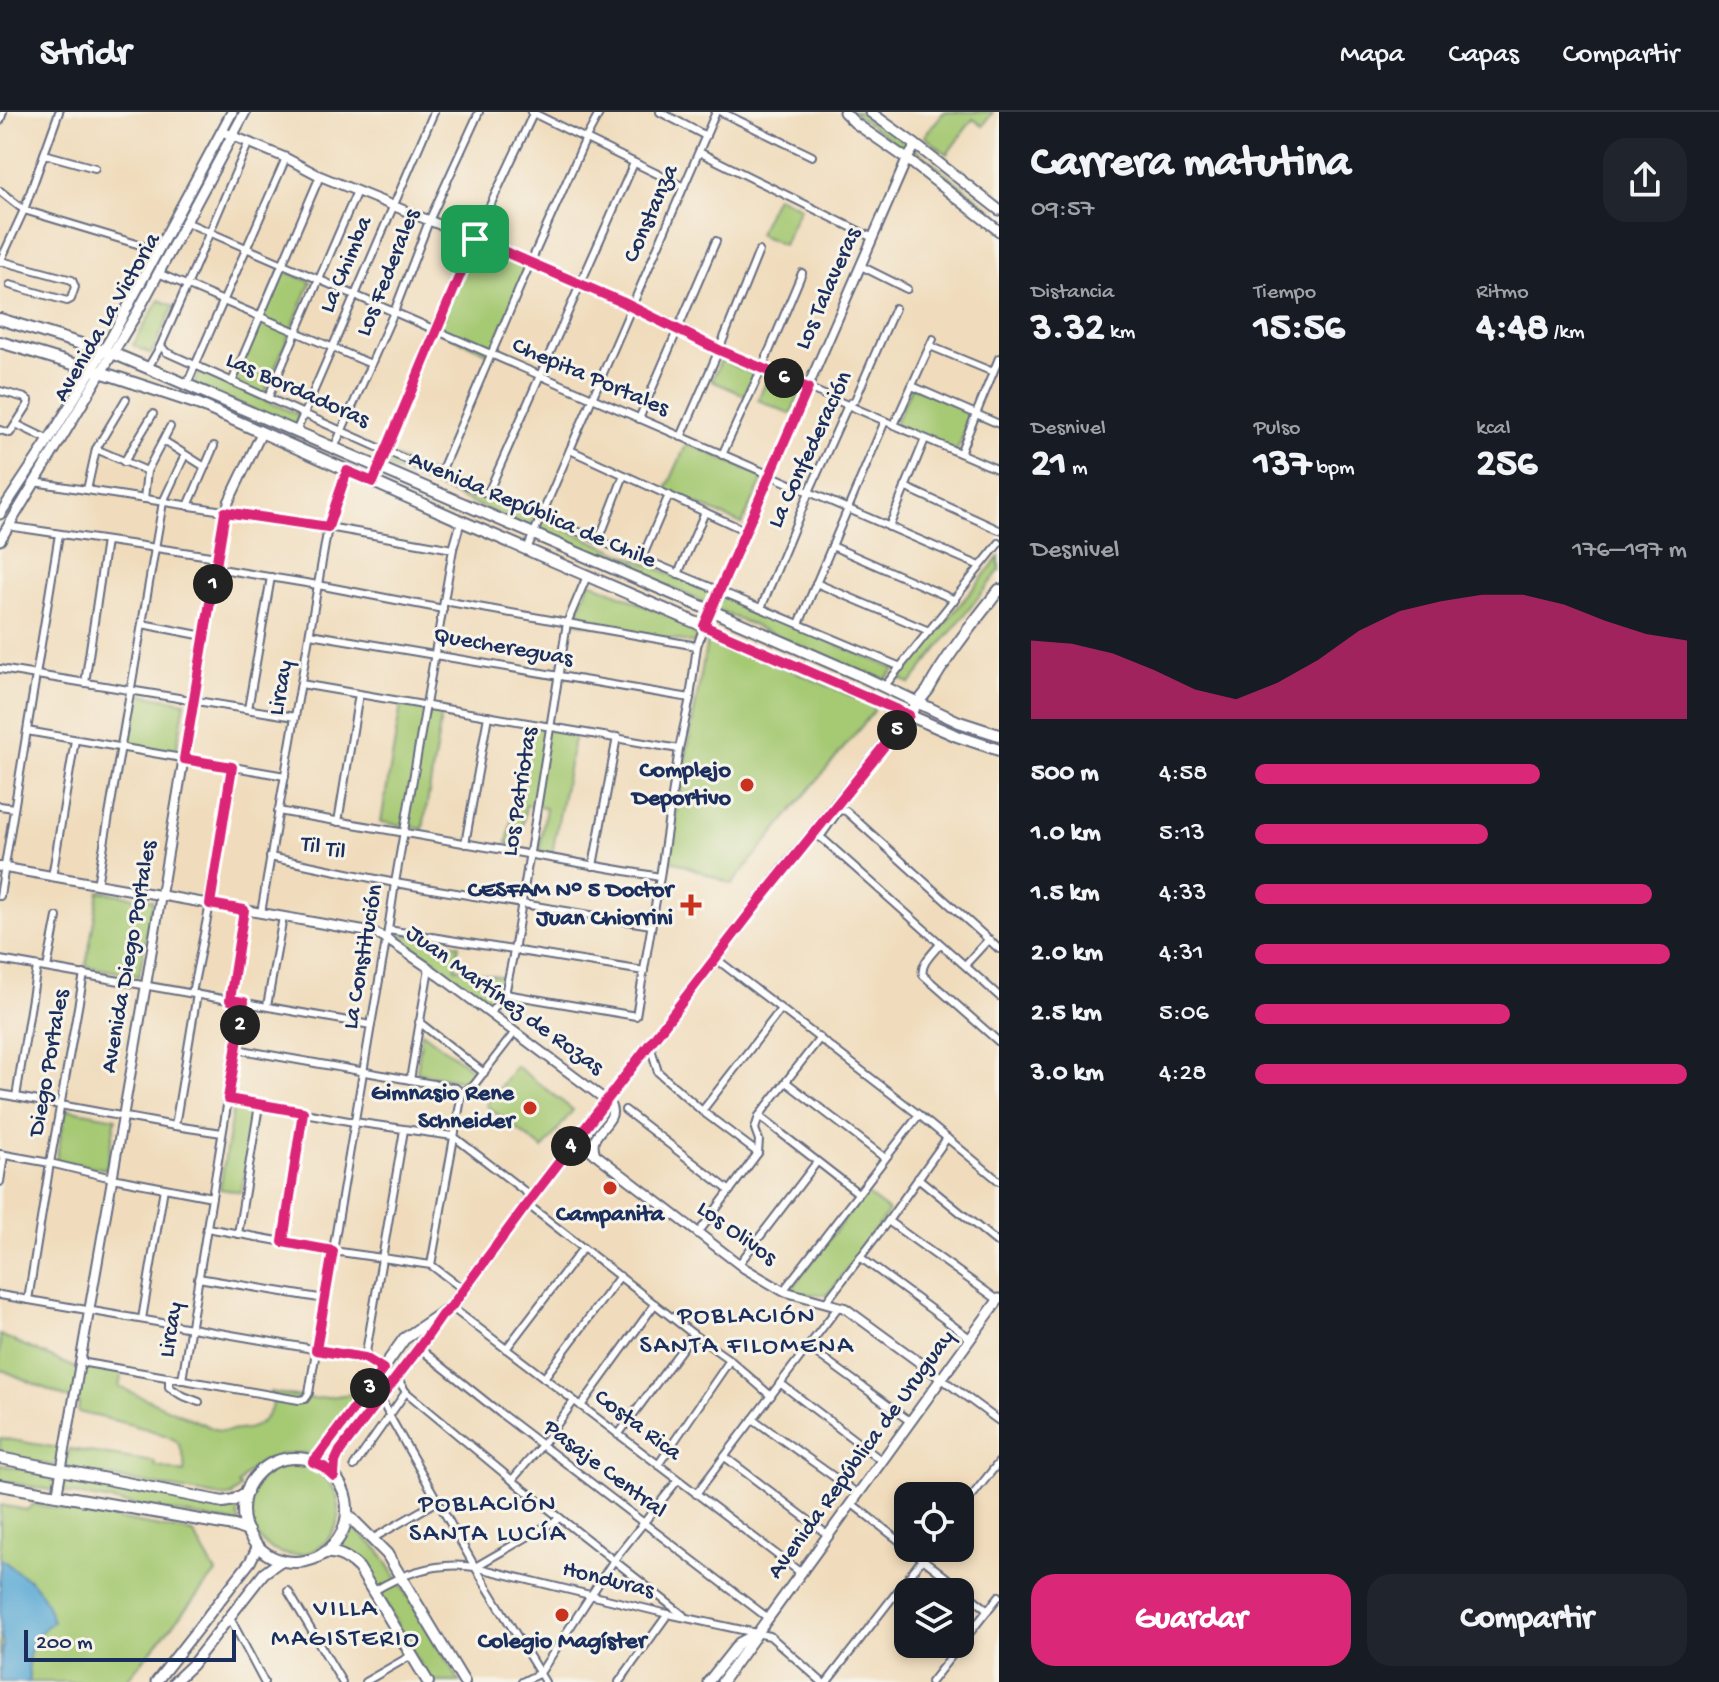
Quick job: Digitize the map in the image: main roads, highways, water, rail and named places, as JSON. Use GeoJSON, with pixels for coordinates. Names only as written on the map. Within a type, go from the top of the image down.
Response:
{"type":"FeatureCollection","features":[{"type":"Feature","properties":{"kind":"main road","name":"Avenida La Victoria"},"geometry":{"type":"LineString","coordinates":[[0,540],[96,371],[158,273],[186,222],[228,134],[232,112]]}},
{"type":"Feature","properties":{"kind":"main road","name":"Avenida La Victoria"},"geometry":{"type":"LineString","coordinates":[[107,353],[157,250],[228,134],[245,112]]}},
{"type":"Feature","properties":{"kind":"main road"},"geometry":{"type":"LineString","coordinates":[[844,112],[999,231]]}},
{"type":"Feature","properties":{"kind":"main road"},"geometry":{"type":"LineString","coordinates":[[870,112],[999,210]]}},
{"type":"Feature","properties":{"kind":"main road","name":"Avenida República de Chile"},"geometry":{"type":"LineString","coordinates":[[0,319],[107,353],[187,384],[710,610],[959,722],[999,735]]}},
{"type":"Feature","properties":{"kind":"main road","name":"Avenida República de Chile"},"geometry":{"type":"LineString","coordinates":[[0,342],[188,400],[957,736],[999,750]]}},
{"type":"Feature","properties":{"kind":"main road","name":"Avenida La Victoria"},"geometry":{"type":"LineString","coordinates":[[0,514],[96,371]]}},
{"type":"Feature","properties":{"kind":"main road"},"geometry":{"type":"LineString","coordinates":[[313,1462],[404,1339],[451,1307],[715,958],[909,715],[999,590]]}},
{"type":"Feature","properties":{"kind":"main road","name":"Avenida República de Uruguay"},"geometry":{"type":"LineString","coordinates":[[722,1682],[999,1300]]}},
{"type":"Feature","properties":{"kind":"main road"},"geometry":{"type":"LineString","coordinates":[[334,1476],[337,1455],[442,1315]]}},
{"type":"Feature","properties":{"kind":"main road"},"geometry":{"type":"LineString","coordinates":[[0,1458],[223,1502],[247,1492]]}},
{"type":"Feature","properties":{"kind":"main road"},"geometry":{"type":"LineString","coordinates":[[324,1553],[340,1536],[347,1514],[346,1498],[339,1482],[324,1467],[313,1462],[294,1458],[276,1462],[254,1479],[247,1492],[244,1516],[248,1531],[258,1546],[282,1560],[304,1561],[324,1553],[335,1553],[349,1559],[374,1591],[428,1682]]}},
{"type":"Feature","properties":{"kind":"main road"},"geometry":{"type":"LineString","coordinates":[[0,1485],[248,1531]]}},
{"type":"Feature","properties":{"kind":"main road"},"geometry":{"type":"LineString","coordinates":[[347,1514],[387,1554],[464,1682]]}},
{"type":"Feature","properties":{"kind":"main road"},"geometry":{"type":"LineString","coordinates":[[156,1682],[250,1562],[258,1546]]}},
{"type":"Feature","properties":{"kind":"main road"},"geometry":{"type":"LineString","coordinates":[[175,1681],[192,1665],[264,1573],[282,1560]]}},
{"type":"Feature","properties":{"kind":"main road"},"geometry":{"type":"LineString","coordinates":[[216,1605],[230,1618]]}},
{"type":"Feature","properties":{"kind":"main road","name":"Avenida República de Uruguay"},"geometry":{"type":"LineString","coordinates":[[708,1682],[739,1643],[756,1634]]}},
{"type":"Feature","properties":{"kind":"water"},"geometry":{"type":"Polygon","coordinates":[[[0,1558],[33,1583],[44,1598],[53,1622],[39,1634],[31,1648],[28,1664],[30,1682],[0,1682],[3,1644],[0,1632],[0,1558]]]}},
{"type":"Feature","properties":{"kind":"place","name":"Complejo Deportivo"},"geometry":{"type":"Point","coordinates":[747,785]}},
{"type":"Feature","properties":{"kind":"place","name":"CESFAM N° 5 Doctor Juan Chiorrini"},"geometry":{"type":"Point","coordinates":[691,905]}},
{"type":"Feature","properties":{"kind":"place","name":"Gimnasio Rene Schneider"},"geometry":{"type":"Point","coordinates":[530,1108]}},
{"type":"Feature","properties":{"kind":"place","name":"Campanita"},"geometry":{"type":"Point","coordinates":[610,1188]}},
{"type":"Feature","properties":{"kind":"place","name":"Colegio Magíster"},"geometry":{"type":"Point","coordinates":[562,1615]}},
{"type":"Feature","properties":{"kind":"district","name":"POBLACIÓN SANTA FILOMENA"},"geometry":{"type":"Point","coordinates":[747,1332]}},
{"type":"Feature","properties":{"kind":"district","name":"POBLACIÓN SANTA LUCÍA"},"geometry":{"type":"Point","coordinates":[488,1520]}},
{"type":"Feature","properties":{"kind":"district","name":"VILLA MAGISTERIO"},"geometry":{"type":"Point","coordinates":[346,1625]}}]}
